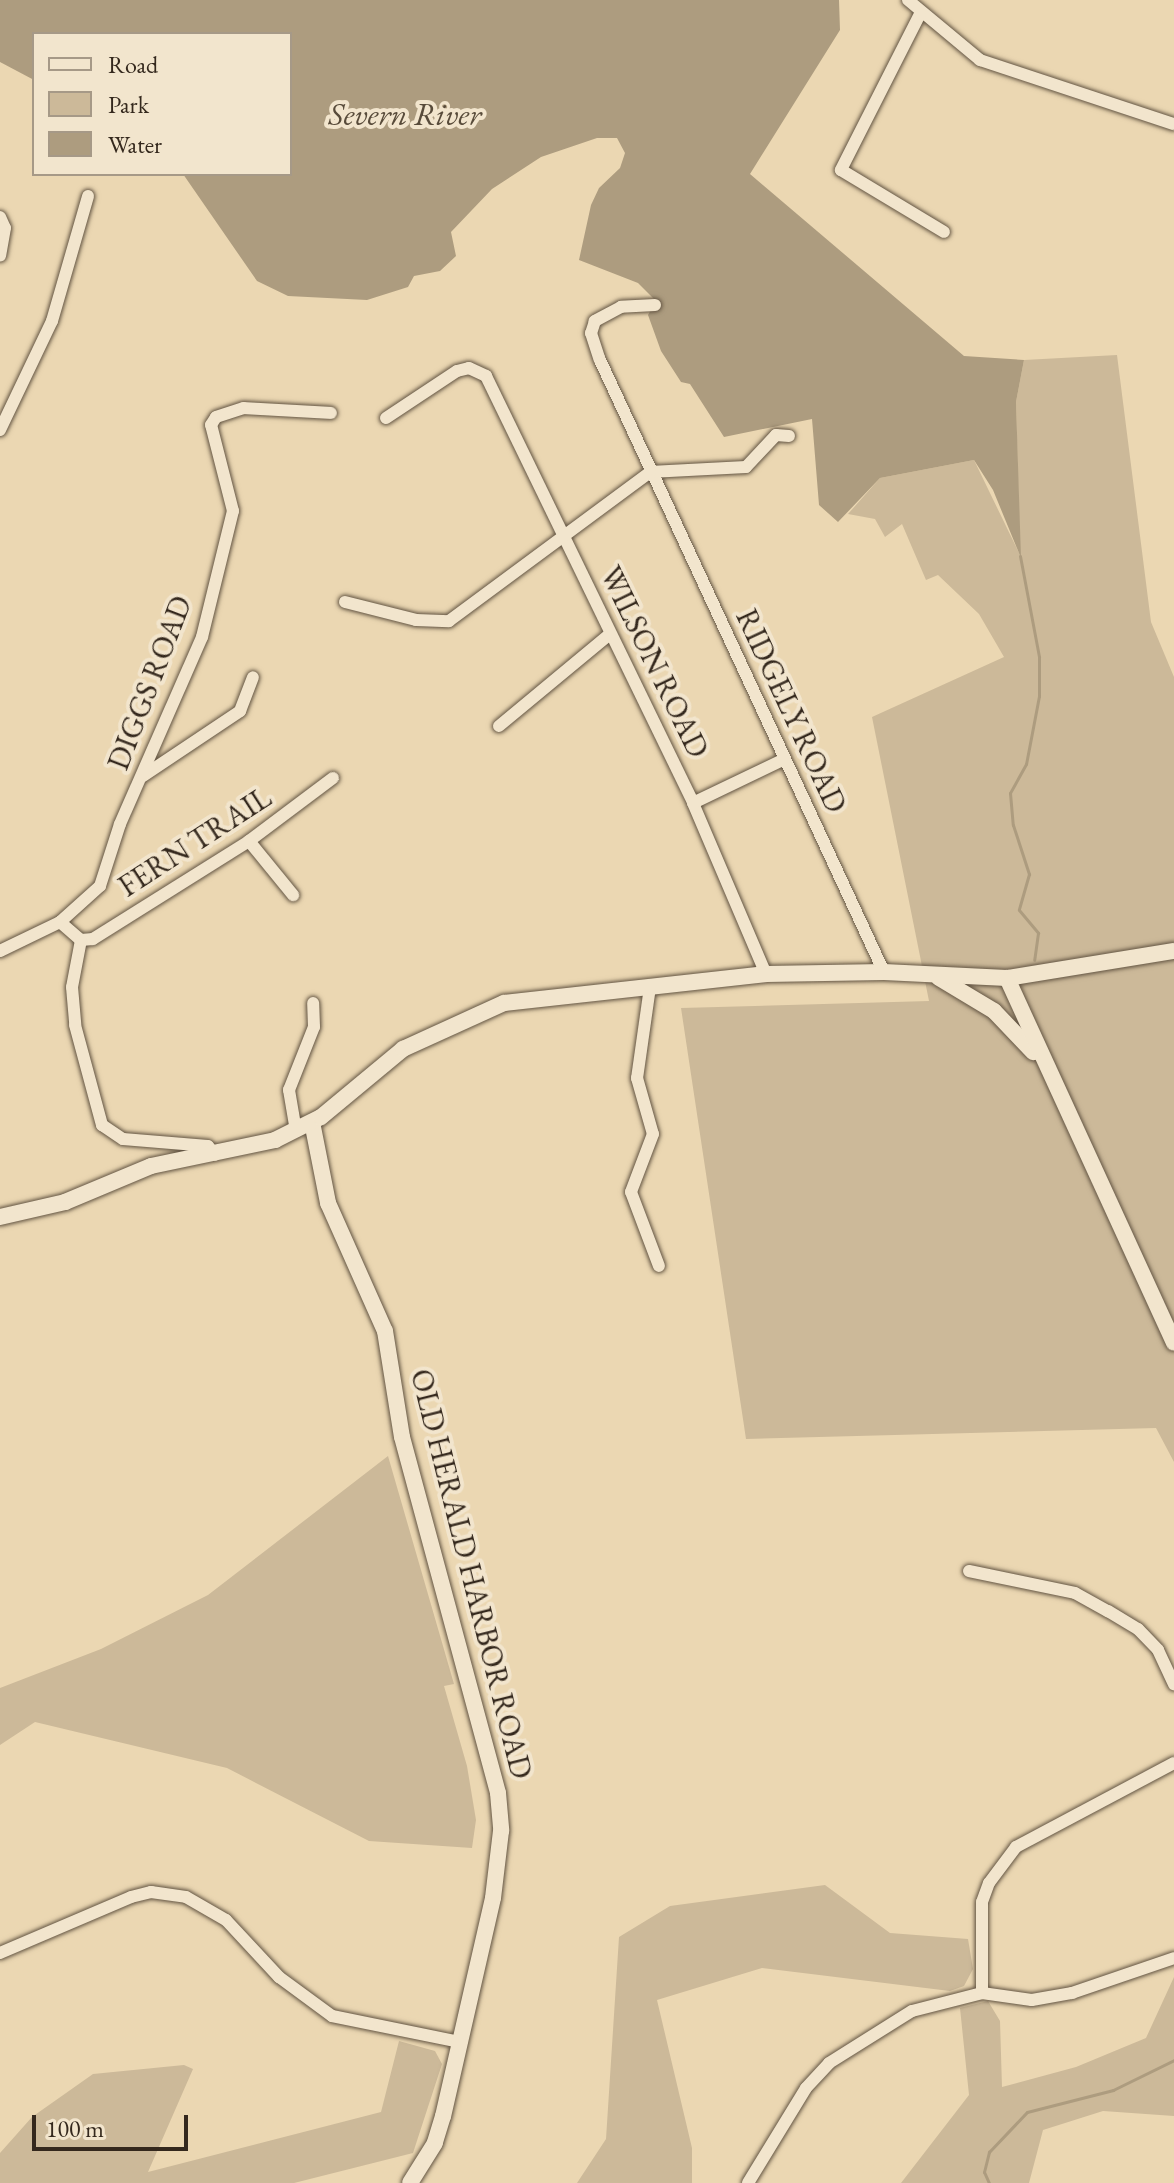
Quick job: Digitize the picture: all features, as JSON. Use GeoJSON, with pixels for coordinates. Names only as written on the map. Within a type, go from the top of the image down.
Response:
{"type":"FeatureCollection","features":[{"type":"Feature","properties":{"kind":"street"},"geometry":{"type":"LineString","coordinates":[[908,0],[920,14],[983,61],[1174,124]]}},
{"type":"Feature","properties":{"kind":"street"},"geometry":{"type":"LineString","coordinates":[[920,14],[841,170],[944,232]]}},
{"type":"Feature","properties":{"kind":"street"},"geometry":{"type":"LineString","coordinates":[[0,430],[52,321],[88,196]]}},
{"type":"Feature","properties":{"kind":"street"},"geometry":{"type":"LineString","coordinates":[[0,217],[5,228],[0,256]]}},
{"type":"Feature","properties":{"kind":"street","name":"RIDGELY ROAD"},"geometry":{"type":"LineString","coordinates":[[655,305],[621,307],[595,321],[591,333],[650,472],[884,972]]}},
{"type":"Feature","properties":{"kind":"street","name":"WILSON ROAD"},"geometry":{"type":"LineString","coordinates":[[386,418],[457,371],[469,368],[486,376],[693,803],[766,974]]}},
{"type":"Feature","properties":{"kind":"street","name":"DIGGS ROAD"},"geometry":{"type":"LineString","coordinates":[[0,951],[60,922],[100,886],[209,618],[214,570],[233,511],[211,425],[221,413],[244,408],[331,413]]}},
{"type":"Feature","properties":{"kind":"street"},"geometry":{"type":"LineString","coordinates":[[345,602],[416,620],[449,621],[650,472],[746,467],[776,435],[789,436]]}},
{"type":"Feature","properties":{"kind":"street"},"geometry":{"type":"LineString","coordinates":[[499,726],[610,634]]}},
{"type":"Feature","properties":{"kind":"street"},"geometry":{"type":"LineString","coordinates":[[143,776],[240,711],[253,677]]}},
{"type":"Feature","properties":{"kind":"street"},"geometry":{"type":"LineString","coordinates":[[693,803],[785,759]]}},
{"type":"Feature","properties":{"kind":"street","name":"FERN TRAIL"},"geometry":{"type":"LineString","coordinates":[[81,940],[93,939],[249,841],[333,778]]}},
{"type":"Feature","properties":{"kind":"street"},"geometry":{"type":"LineString","coordinates":[[249,841],[293,895]]}},
{"type":"Feature","properties":{"kind":"street"},"geometry":{"type":"LineString","coordinates":[[60,922],[81,940],[72,987],[75,1025],[97,1115],[112,1135],[135,1142],[208,1146],[215,1155]]}},
{"type":"Feature","properties":{"kind":"street"},"geometry":{"type":"LineString","coordinates":[[0,1217],[65,1202],[151,1166],[215,1155],[296,1131],[312,1122],[403,1049],[486,1008],[766,974],[884,972],[1007,978],[1174,951]]}},
{"type":"Feature","properties":{"kind":"street"},"geometry":{"type":"LineString","coordinates":[[934,975],[994,1011],[1047,1069]]}},
{"type":"Feature","properties":{"kind":"street"},"geometry":{"type":"LineString","coordinates":[[1007,978],[1174,1343]]}},
{"type":"Feature","properties":{"kind":"street"},"geometry":{"type":"LineString","coordinates":[[650,987],[637,1078],[653,1134],[631,1192],[659,1266]]}},
{"type":"Feature","properties":{"kind":"street"},"geometry":{"type":"LineString","coordinates":[[296,1131],[289,1090],[314,1027],[313,1003]]}},
{"type":"Feature","properties":{"kind":"street","name":"OLD HERALD HARBOR ROAD"},"geometry":{"type":"LineString","coordinates":[[312,1122],[328,1203],[385,1331],[402,1437],[498,1793],[501,1831],[493,1898],[435,2143],[410,2183]]}},
{"type":"Feature","properties":{"kind":"street"},"geometry":{"type":"LineString","coordinates":[[969,1571],[1075,1593],[1108,1611],[1158,1650],[1174,1684]]}},
{"type":"Feature","properties":{"kind":"street"},"geometry":{"type":"LineString","coordinates":[[982,1993],[981,1906],[989,1883],[1016,1847],[1174,1763]]}},
{"type":"Feature","properties":{"kind":"street"},"geometry":{"type":"LineString","coordinates":[[0,1953],[131,1897],[151,1892],[186,1897],[226,1920],[279,1977],[332,2016],[460,2042]]}},
{"type":"Feature","properties":{"kind":"street"},"geometry":{"type":"LineString","coordinates":[[748,2183],[806,2088],[829,2063],[912,2011],[982,1993],[1032,2000],[1072,1993],[1174,1958]]}},
{"type":"Feature","properties":{"kind":"green space"},"geometry":{"type":"Polygon","coordinates":[[[1117,355],[1151,622],[1174,677],[1174,1462],[1156,1428],[746,1439],[681,1008],[929,1001],[872,717],[1004,657],[979,614],[938,575],[926,580],[902,524],[885,537],[875,519],[848,514],[880,478],[974,460],[1020,555],[1016,402],[1024,360],[1117,355]]]}},
{"type":"Feature","properties":{"kind":"green space"},"geometry":{"type":"Polygon","coordinates":[[[388,1456],[454,1684],[444,1686],[467,1766],[476,1820],[472,1848],[369,1841],[227,1768],[35,1722],[0,1745],[0,1688],[101,1649],[208,1595],[388,1456]]]}},
{"type":"Feature","properties":{"kind":"green space"},"geometry":{"type":"Polygon","coordinates":[[[825,1885],[890,1933],[968,1939],[973,1969],[964,1986],[950,1991],[762,1968],[657,2000],[692,2148],[692,2183],[577,2183],[606,2139],[619,1937],[670,1906],[825,1885]]]}},
{"type":"Feature","properties":{"kind":"green space"},"geometry":{"type":"Polygon","coordinates":[[[1174,1977],[1174,2116],[1103,2111],[1043,2130],[1029,2183],[901,2183],[969,2095],[960,2008],[988,2001],[1000,2021],[1002,2087],[1076,2067],[1146,2038],[1174,1977]]]}},
{"type":"Feature","properties":{"kind":"green space"},"geometry":{"type":"Polygon","coordinates":[[[399,2041],[435,2051],[442,2064],[413,2153],[294,2183],[0,2183],[0,2153],[32,2117],[93,2074],[184,2065],[193,2069],[148,2172],[381,2112],[399,2041]]]}},
{"type":"Feature","properties":{"kind":"water","name":"Severn River"},"geometry":{"type":"Polygon","coordinates":[[[0,0],[839,0],[840,30],[750,174],[964,356],[1024,360],[1016,402],[1021,558],[993,490],[974,460],[880,478],[838,522],[819,505],[812,419],[724,437],[690,384],[681,382],[661,351],[648,315],[656,301],[638,283],[579,260],[591,205],[599,188],[620,168],[625,153],[617,138],[597,138],[541,157],[492,189],[451,232],[456,256],[440,271],[414,276],[408,287],[367,300],[288,296],[257,281],[184,176],[292,176],[292,32],[32,32],[32,79],[0,62],[0,0]]]}},
{"type":"Feature","properties":{"kind":"waterway"},"geometry":{"type":"LineString","coordinates":[[1020,556],[1039,657],[1039,696],[1026,764],[1010,793],[1013,825],[1029,874],[1019,910],[1038,933],[1034,960]]}},
{"type":"Feature","properties":{"kind":"waterway"},"geometry":{"type":"LineString","coordinates":[[989,2183],[984,2172],[989,2152],[1027,2112],[1113,2090],[1174,2060]]}}]}
